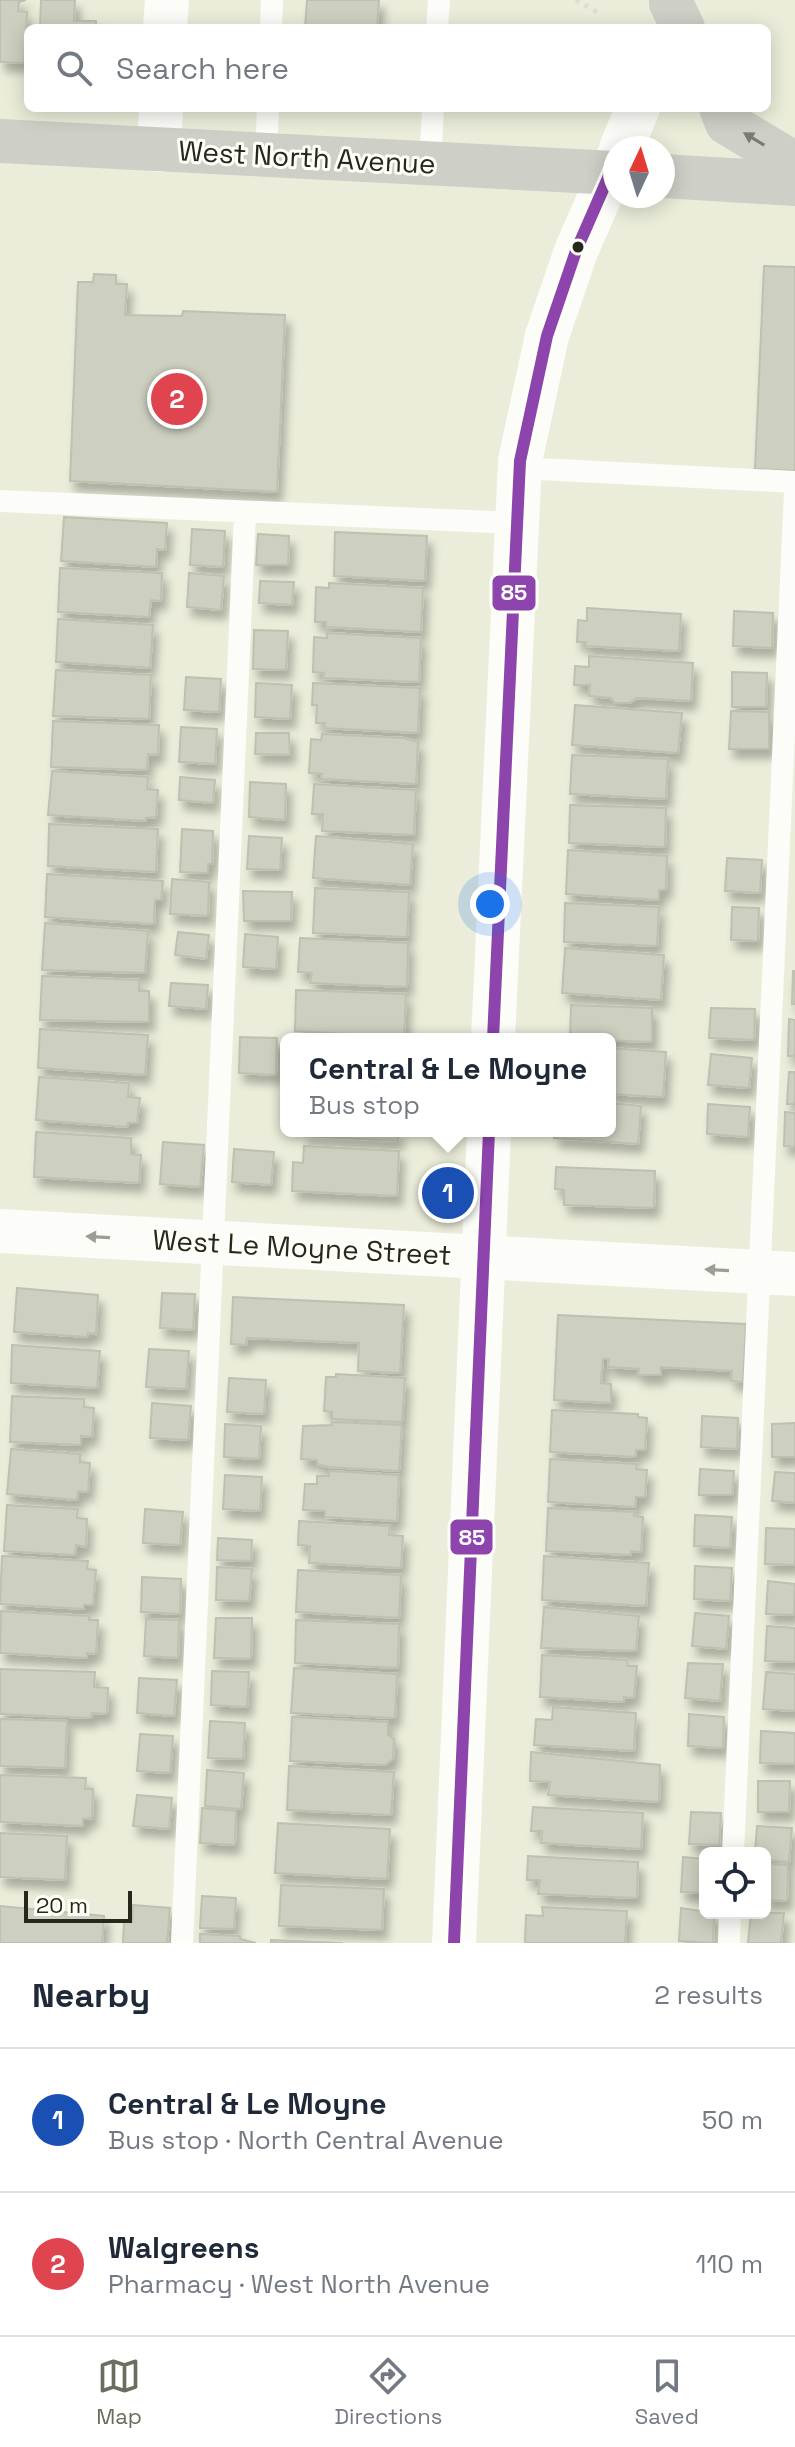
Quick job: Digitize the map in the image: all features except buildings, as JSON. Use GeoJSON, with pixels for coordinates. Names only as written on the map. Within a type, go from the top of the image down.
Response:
{"type":"FeatureCollection","features":[{"type":"Feature","properties":{"kind":"main road"},"geometry":{"type":"LineString","coordinates":[[723,112],[727,123],[795,164]]}},
{"type":"Feature","properties":{"kind":"main road","name":"West North Avenue"},"geometry":{"type":"LineString","coordinates":[[0,141],[160,129],[266,155],[430,164],[603,164]]}},
{"type":"Feature","properties":{"kind":"main road"},"geometry":{"type":"LineString","coordinates":[[675,177],[795,184]]}},
{"type":"Feature","properties":{"kind":"street"},"geometry":{"type":"LineString","coordinates":[[165,24],[167,0]]}},
{"type":"Feature","properties":{"kind":"street"},"geometry":{"type":"LineString","coordinates":[[626,136],[636,112]]}},
{"type":"Feature","properties":{"kind":"street"},"geometry":{"type":"LineString","coordinates":[[493,1033],[519,468],[547,336],[576,251],[603,191]]}},
{"type":"Feature","properties":{"kind":"street"},"geometry":{"type":"LineString","coordinates":[[454,1943],[489,1137]]}},
{"type":"Feature","properties":{"kind":"street","name":"West Le Moyne Street"},"geometry":{"type":"LineString","coordinates":[[0,1231],[777,1273]]}},
{"type":"Feature","properties":{"kind":"lane"},"geometry":{"type":"LineString","coordinates":[[271,24],[272,0]]}},
{"type":"Feature","properties":{"kind":"lane"},"geometry":{"type":"LineString","coordinates":[[437,24],[439,0]]}},
{"type":"Feature","properties":{"kind":"lane"},"geometry":{"type":"LineString","coordinates":[[266,155],[268,112]]}},
{"type":"Feature","properties":{"kind":"lane"},"geometry":{"type":"LineString","coordinates":[[430,164],[433,112]]}},
{"type":"Feature","properties":{"kind":"lane"},"geometry":{"type":"LineString","coordinates":[[519,468],[795,482]]}},
{"type":"Feature","properties":{"kind":"lane"},"geometry":{"type":"LineString","coordinates":[[733,1847],[777,1273],[795,492]]}},
{"type":"Feature","properties":{"kind":"lane"},"geometry":{"type":"LineString","coordinates":[[0,501],[515,523]]}},
{"type":"Feature","properties":{"kind":"lane"},"geometry":{"type":"LineString","coordinates":[[182,1943],[245,513]]}},
{"type":"Feature","properties":{"kind":"lane"},"geometry":{"type":"LineString","coordinates":[[729,1943],[730,1919]]}},
{"type":"Feature","properties":{"kind":"path"},"geometry":{"type":"LineString","coordinates":[[576,0],[597,12]]}},
{"type":"Feature","properties":{"kind":"transit line","name":"85"},"geometry":{"type":"LineString","coordinates":[[493,1033],[520,461],[547,336],[576,251],[603,189]]}},
{"type":"Feature","properties":{"kind":"transit line","name":"85"},"geometry":{"type":"LineString","coordinates":[[454,1943],[489,1137]]}},
{"type":"Feature","properties":{"kind":"place","name":"Walgreens"},"geometry":{"type":"Point","coordinates":[177,399]}},
{"type":"Feature","properties":{"kind":"place","name":"Central & Le Moyne"},"geometry":{"type":"Point","coordinates":[448,1193]}}]}
